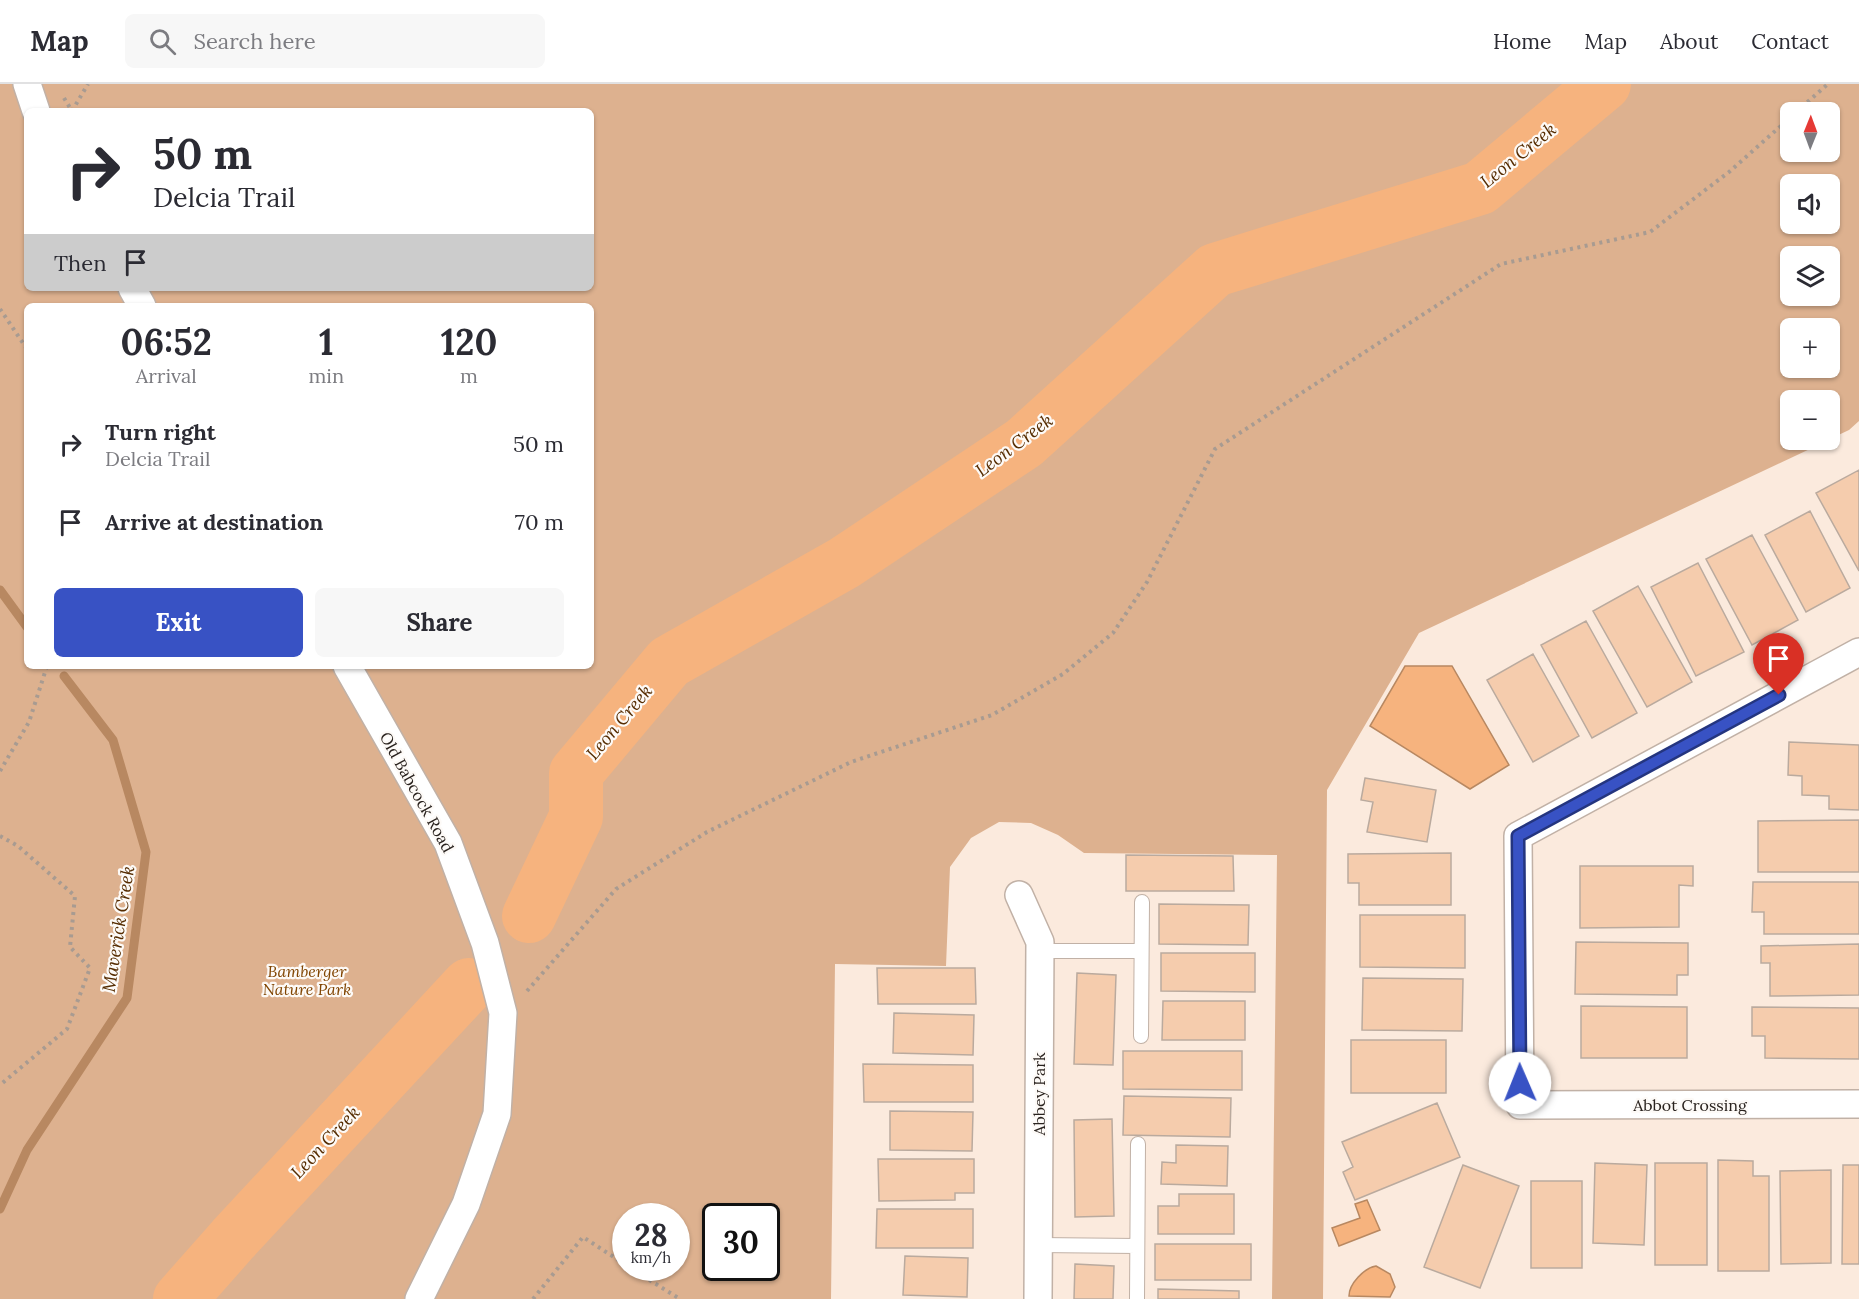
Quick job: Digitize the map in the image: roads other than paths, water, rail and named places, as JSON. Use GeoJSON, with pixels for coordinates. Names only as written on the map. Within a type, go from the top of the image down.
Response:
{"type":"FeatureCollection","features":[{"type":"Feature","properties":{"kind":"street"},"geometry":{"type":"LineString","coordinates":[[27,84],[35,108]]}},
{"type":"Feature","properties":{"kind":"street","name":"Abbot Crossing"},"geometry":{"type":"LineString","coordinates":[[1859,652],[1518,836],[1520,1105],[1859,1104]]}},
{"type":"Feature","properties":{"kind":"street","name":"Old Babcock Road"},"geometry":{"type":"LineString","coordinates":[[349,669],[448,843],[486,943],[503,1013],[497,1114],[466,1204],[419,1299]]}},
{"type":"Feature","properties":{"kind":"street","name":"Abbey Park"},"geometry":{"type":"LineString","coordinates":[[1019,895],[1040,942],[1038,1299]]}},
{"type":"Feature","properties":{"kind":"lane"},"geometry":{"type":"LineString","coordinates":[[1141,1036],[1142,902]]}},
{"type":"Feature","properties":{"kind":"lane"},"geometry":{"type":"LineString","coordinates":[[1040,951],[1141,951]]}},
{"type":"Feature","properties":{"kind":"lane"},"geometry":{"type":"LineString","coordinates":[[1137,1299],[1138,1144]]}},
{"type":"Feature","properties":{"kind":"lane"},"geometry":{"type":"LineString","coordinates":[[1038,1245],[1137,1246]]}},
{"type":"Feature","properties":{"kind":"waterway","name":"Leon Creek"},"geometry":{"type":"LineString","coordinates":[[529,916],[576,817],[576,773],[669,662],[844,563],[1024,443],[1215,270],[1480,188],[1604,84]]}},
{"type":"Feature","properties":{"kind":"waterway","name":"Maverick Creek"},"geometry":{"type":"LineString","coordinates":[[0,590],[24,623]]}},
{"type":"Feature","properties":{"kind":"waterway","name":"Maverick Creek"},"geometry":{"type":"LineString","coordinates":[[0,1209],[27,1150],[127,998],[146,852],[113,740],[64,676]]}},
{"type":"Feature","properties":{"kind":"waterway","name":"Leon Creek"},"geometry":{"type":"LineString","coordinates":[[180,1299],[469,985]]}},
{"type":"Feature","properties":{"kind":"park label","name":"Bamberger Nature Park"},"geometry":{"type":"Point","coordinates":[307,980]}}]}
